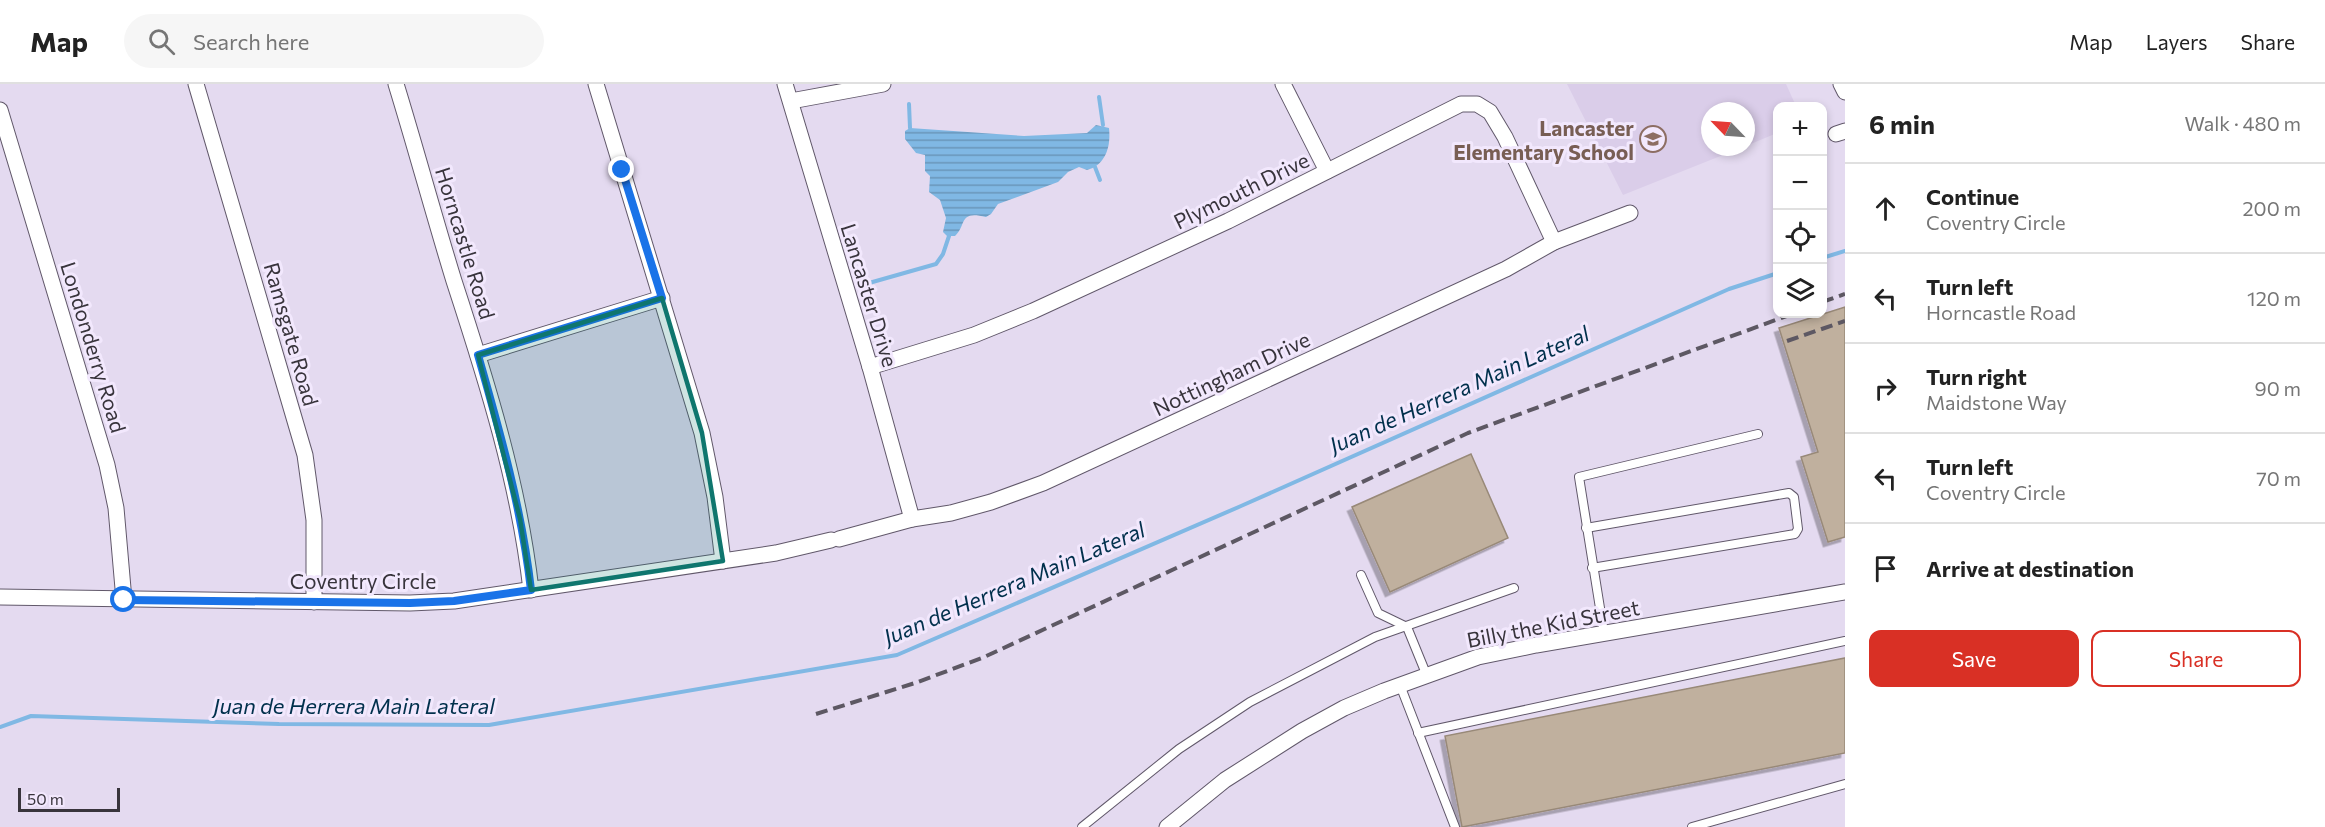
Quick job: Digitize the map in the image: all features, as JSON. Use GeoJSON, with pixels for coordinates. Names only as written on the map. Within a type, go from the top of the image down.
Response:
{"type":"FeatureCollection","features":[{"type":"Feature","properties":{"kind":"street","name":"Ramsgate Road"},"geometry":{"type":"LineString","coordinates":[[196,84],[305,454],[314,520],[314,602]]}},
{"type":"Feature","properties":{"kind":"street","name":"Horncastle Road"},"geometry":{"type":"LineString","coordinates":[[396,84],[478,355],[518,507],[531,590]]}},
{"type":"Feature","properties":{"kind":"street"},"geometry":{"type":"LineString","coordinates":[[596,84],[702,433],[723,561]]}},
{"type":"Feature","properties":{"kind":"street","name":"Lancaster Drive"},"geometry":{"type":"LineString","coordinates":[[785,84],[870,367],[912,519]]}},
{"type":"Feature","properties":{"kind":"street"},"geometry":{"type":"LineString","coordinates":[[790,101],[883,84]]}},
{"type":"Feature","properties":{"kind":"street"},"geometry":{"type":"LineString","coordinates":[[1283,84],[1327,171]]}},
{"type":"Feature","properties":{"kind":"street"},"geometry":{"type":"LineString","coordinates":[[1841,84],[1845,92]]}},
{"type":"Feature","properties":{"kind":"street","name":"Plymouth Drive"},"geometry":{"type":"LineString","coordinates":[[870,367],[974,335],[1033,311],[1228,221],[1461,105],[1477,104],[1490,112],[1505,137],[1554,242]]}},
{"type":"Feature","properties":{"kind":"street","name":"Londonderry Road"},"geometry":{"type":"LineString","coordinates":[[0,110],[107,465],[117,508],[124,600]]}},
{"type":"Feature","properties":{"kind":"street","name":"Nottingham Drive"},"geometry":{"type":"LineString","coordinates":[[776,553],[912,519],[951,513],[991,502],[1043,483],[1506,269],[1554,242],[1630,213]]}},
{"type":"Feature","properties":{"kind":"street"},"geometry":{"type":"LineString","coordinates":[[478,355],[662,298]]}},
{"type":"Feature","properties":{"kind":"street","name":"Coventry Circle"},"geometry":{"type":"LineString","coordinates":[[0,597],[410,603],[454,601],[776,553]]}},
{"type":"Feature","properties":{"kind":"street","name":"Billy the Kid Street"},"geometry":{"type":"LineString","coordinates":[[1167,827],[1225,780],[1302,731],[1344,708],[1478,657],[1845,592]]}},
{"type":"Feature","properties":{"kind":"lane"},"geometry":{"type":"LineString","coordinates":[[1604,633],[1579,480],[1582,475],[1758,434]]}},
{"type":"Feature","properties":{"kind":"lane"},"geometry":{"type":"LineString","coordinates":[[1586,528],[1789,493],[1794,497],[1798,529],[1795,534],[1593,568]]}},
{"type":"Feature","properties":{"kind":"lane"},"geometry":{"type":"LineString","coordinates":[[1361,575],[1378,613],[1407,627],[1427,676]]}},
{"type":"Feature","properties":{"kind":"lane"},"geometry":{"type":"LineString","coordinates":[[1083,827],[1179,749],[1250,702],[1375,637],[1514,588]]}},
{"type":"Feature","properties":{"kind":"lane"},"geometry":{"type":"LineString","coordinates":[[1418,733],[1845,641]]}},
{"type":"Feature","properties":{"kind":"lane"},"geometry":{"type":"LineString","coordinates":[[1400,685],[1455,827]]}},
{"type":"Feature","properties":{"kind":"lane"},"geometry":{"type":"LineString","coordinates":[[1692,827],[1845,784]]}},
{"type":"Feature","properties":{"kind":"highlighted area"},"geometry":{"type":"Polygon","coordinates":[[[662,298],[702,433],[723,561],[531,590],[520,519],[478,355],[662,298]]]}},
{"type":"Feature","properties":{"kind":"shaded area","name":"Lancaster Elementary School"},"geometry":{"type":"Polygon","coordinates":[[[1567,84],[1786,84],[1794,102],[1773,102],[1773,135],[1755,142],[1755,102],[1701,102],[1701,156],[1720,156],[1623,195],[1567,84]]]}},
{"type":"Feature","properties":{"kind":"water"},"geometry":{"type":"Polygon","coordinates":[[[1096,125],[1109,128],[1108,148],[1099,164],[1087,170],[1079,167],[1068,172],[1058,182],[998,204],[986,217],[971,215],[967,217],[955,236],[947,236],[943,232],[946,218],[940,200],[929,192],[930,176],[925,171],[925,155],[916,153],[905,139],[905,131],[910,128],[1024,136],[1087,133],[1096,125]]]}},
{"type":"Feature","properties":{"kind":"building"},"geometry":{"type":"Polygon","coordinates":[[[1845,307],[1845,537],[1828,542],[1801,457],[1818,452],[1779,328],[1810,318],[1827,318],[1827,313],[1845,307]]]}},
{"type":"Feature","properties":{"kind":"building"},"geometry":{"type":"Polygon","coordinates":[[[1471,454],[1508,538],[1390,592],[1352,507],[1471,454]]]}},
{"type":"Feature","properties":{"kind":"building"},"geometry":{"type":"Polygon","coordinates":[[[1845,658],[1845,753],[1462,827],[1445,736],[1845,658]]]}},
{"type":"Feature","properties":{"kind":"waterway"},"geometry":{"type":"LineString","coordinates":[[1099,97],[1103,125]]}},
{"type":"Feature","properties":{"kind":"waterway"},"geometry":{"type":"LineString","coordinates":[[909,104],[910,128]]}},
{"type":"Feature","properties":{"kind":"waterway"},"geometry":{"type":"LineString","coordinates":[[1095,167],[1100,180]]}},
{"type":"Feature","properties":{"kind":"waterway"},"geometry":{"type":"LineString","coordinates":[[862,285],[936,264],[943,254],[949,236]]}},
{"type":"Feature","properties":{"kind":"waterway","name":"Juan de Herrera Main Lateral"},"geometry":{"type":"LineString","coordinates":[[1827,256],[1845,251]]}},
{"type":"Feature","properties":{"kind":"waterway","name":"Juan de Herrera Main Lateral"},"geometry":{"type":"LineString","coordinates":[[0,727],[31,716],[279,724],[489,725],[897,655],[1241,506],[1729,289],[1773,275]]}},
{"type":"Feature","properties":{"kind":"railway"},"geometry":{"type":"LineString","coordinates":[[1827,300],[1845,294]]}},
{"type":"Feature","properties":{"kind":"railway"},"geometry":{"type":"LineString","coordinates":[[816,714],[915,683],[982,658],[1468,433],[1781,318]]}},
{"type":"Feature","properties":{"kind":"railway"},"geometry":{"type":"LineString","coordinates":[[1787,341],[1845,321]]}},
{"type":"Feature","properties":{"kind":"place","name":"Lancaster Elementary School"},"geometry":{"type":"Point","coordinates":[1653,139]}},
{"type":"Feature","properties":{"kind":"route"},"geometry":{"type":"LineString","coordinates":[[124,600],[410,603],[454,601],[531,590],[527,556],[507,460],[478,355],[662,298],[622,170]]}}]}
